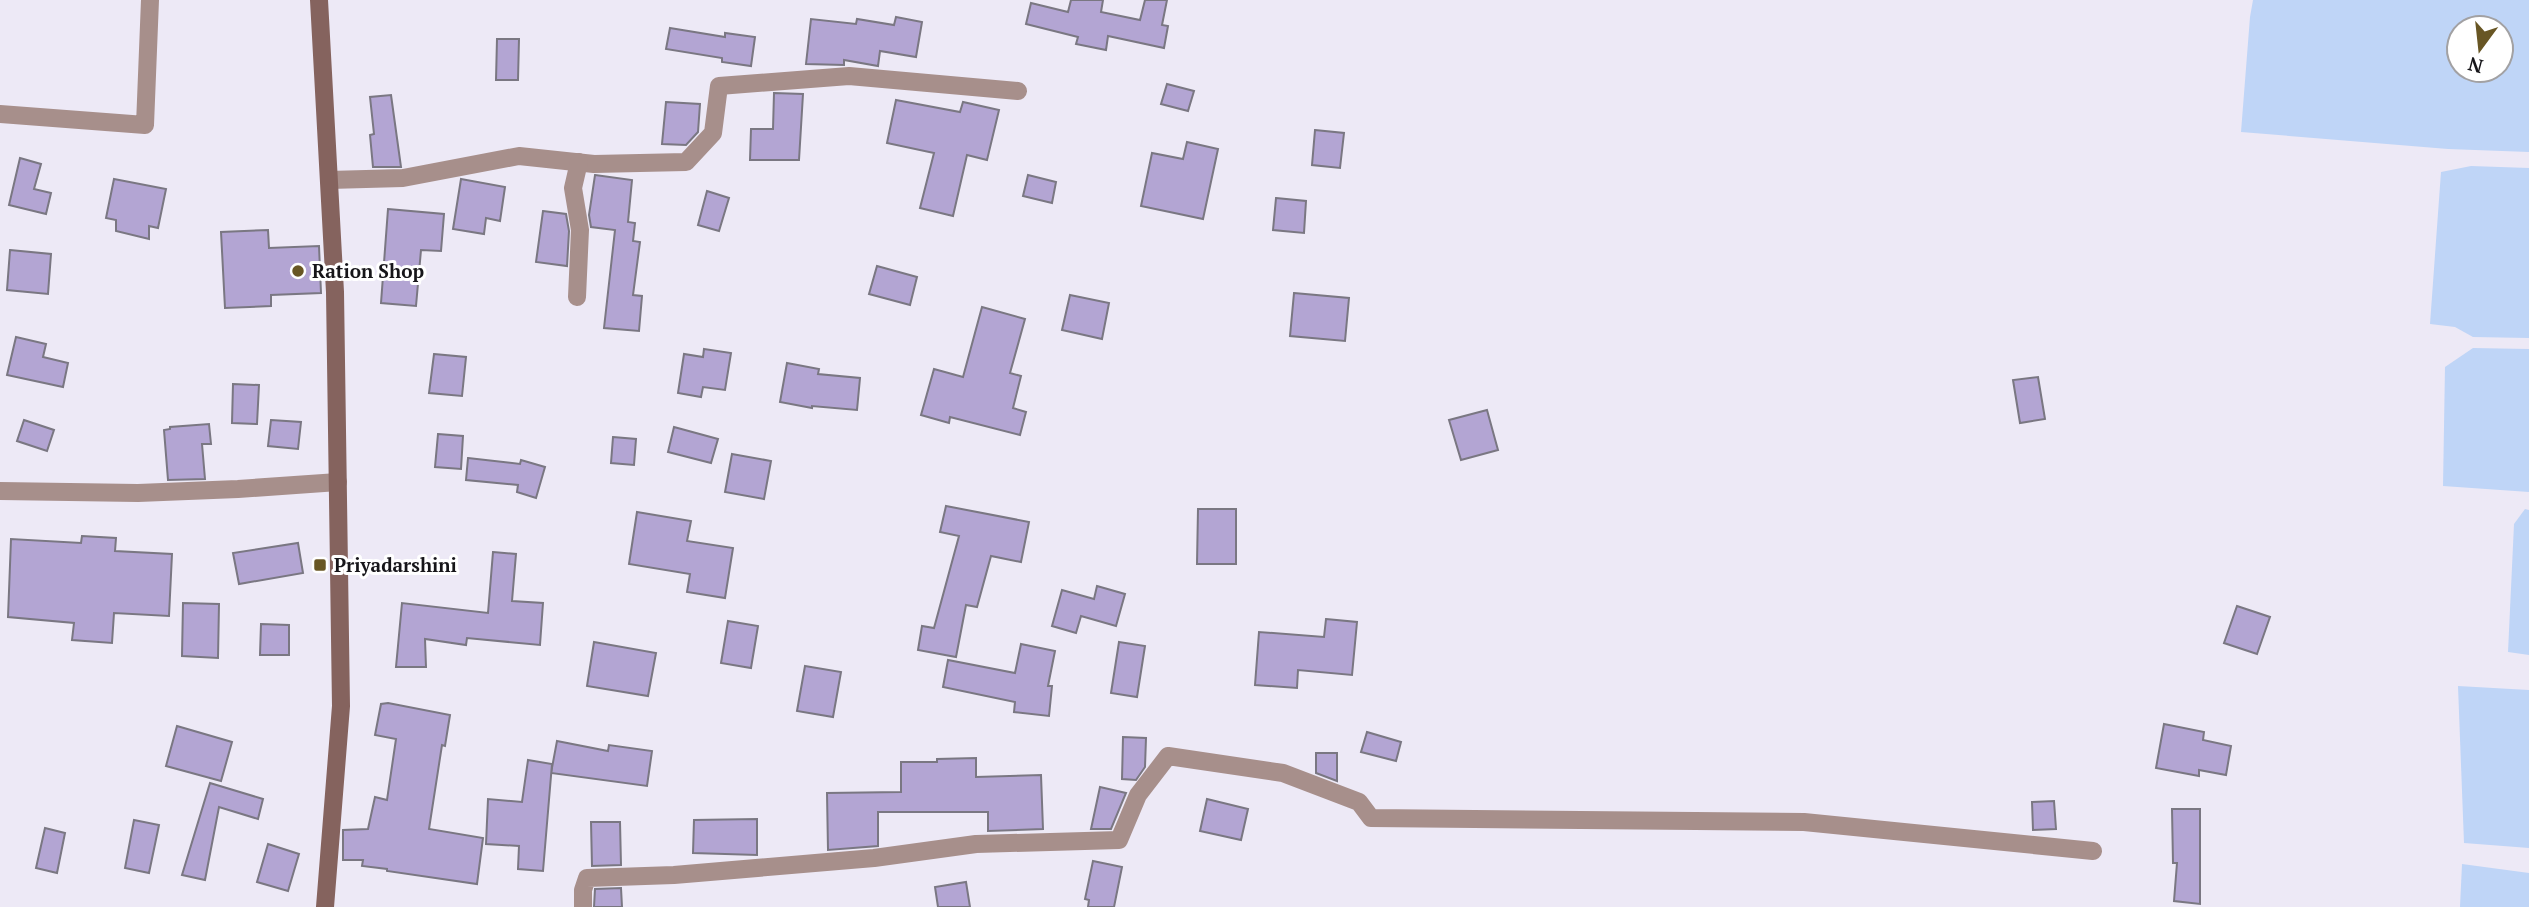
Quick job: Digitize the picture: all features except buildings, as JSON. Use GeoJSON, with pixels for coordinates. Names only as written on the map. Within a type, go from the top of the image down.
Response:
{"type":"FeatureCollection","features":[{"type":"Feature","properties":{"kind":"main road"},"geometry":{"type":"LineString","coordinates":[[319,0],[335,292],[341,706],[325,907]]}},
{"type":"Feature","properties":{"kind":"street"},"geometry":{"type":"LineString","coordinates":[[0,114],[145,125],[150,0]]}},
{"type":"Feature","properties":{"kind":"street"},"geometry":{"type":"LineString","coordinates":[[310,0],[319,0]]}},
{"type":"Feature","properties":{"kind":"street"},"geometry":{"type":"LineString","coordinates":[[329,180],[402,178],[519,156],[579,162],[686,162],[713,133],[719,86],[849,76],[1018,92]]}},
{"type":"Feature","properties":{"kind":"street"},"geometry":{"type":"LineString","coordinates":[[577,297],[580,230],[573,188],[579,162]]}},
{"type":"Feature","properties":{"kind":"street"},"geometry":{"type":"LineString","coordinates":[[0,491],[138,493],[338,482]]}},
{"type":"Feature","properties":{"kind":"street"},"geometry":{"type":"LineString","coordinates":[[583,907],[583,890],[587,878],[674,875],[874,858],[976,844],[1119,840],[1138,796],[1168,756],[1283,773],[1359,802],[1371,818],[1804,822],[2093,850]]}},
{"type":"Feature","properties":{"kind":"water"},"geometry":{"type":"Polygon","coordinates":[[[2253,0],[2529,0],[2529,152],[2448,149],[2241,132],[2253,0]]]}},
{"type":"Feature","properties":{"kind":"water"},"geometry":{"type":"Polygon","coordinates":[[[2471,166],[2529,168],[2529,338],[2473,337],[2455,327],[2430,324],[2441,172],[2471,166]]]}},
{"type":"Feature","properties":{"kind":"water"},"geometry":{"type":"Polygon","coordinates":[[[2473,348],[2529,349],[2529,492],[2443,486],[2445,367],[2473,348]]]}},
{"type":"Feature","properties":{"kind":"water"},"geometry":{"type":"Polygon","coordinates":[[[2525,509],[2529,510],[2529,655],[2508,652],[2514,524],[2525,509]]]}},
{"type":"Feature","properties":{"kind":"water"},"geometry":{"type":"Polygon","coordinates":[[[2458,686],[2529,690],[2529,848],[2464,843],[2458,686]]]}},
{"type":"Feature","properties":{"kind":"water"},"geometry":{"type":"Polygon","coordinates":[[[2462,864],[2529,873],[2529,907],[2460,907],[2462,864]]]}},
{"type":"Feature","properties":{"kind":"place","name":"Ration Shop"},"geometry":{"type":"Point","coordinates":[298,271]}},
{"type":"Feature","properties":{"kind":"place","name":"Priyadarshini"},"geometry":{"type":"Point","coordinates":[320,565]}}]}
